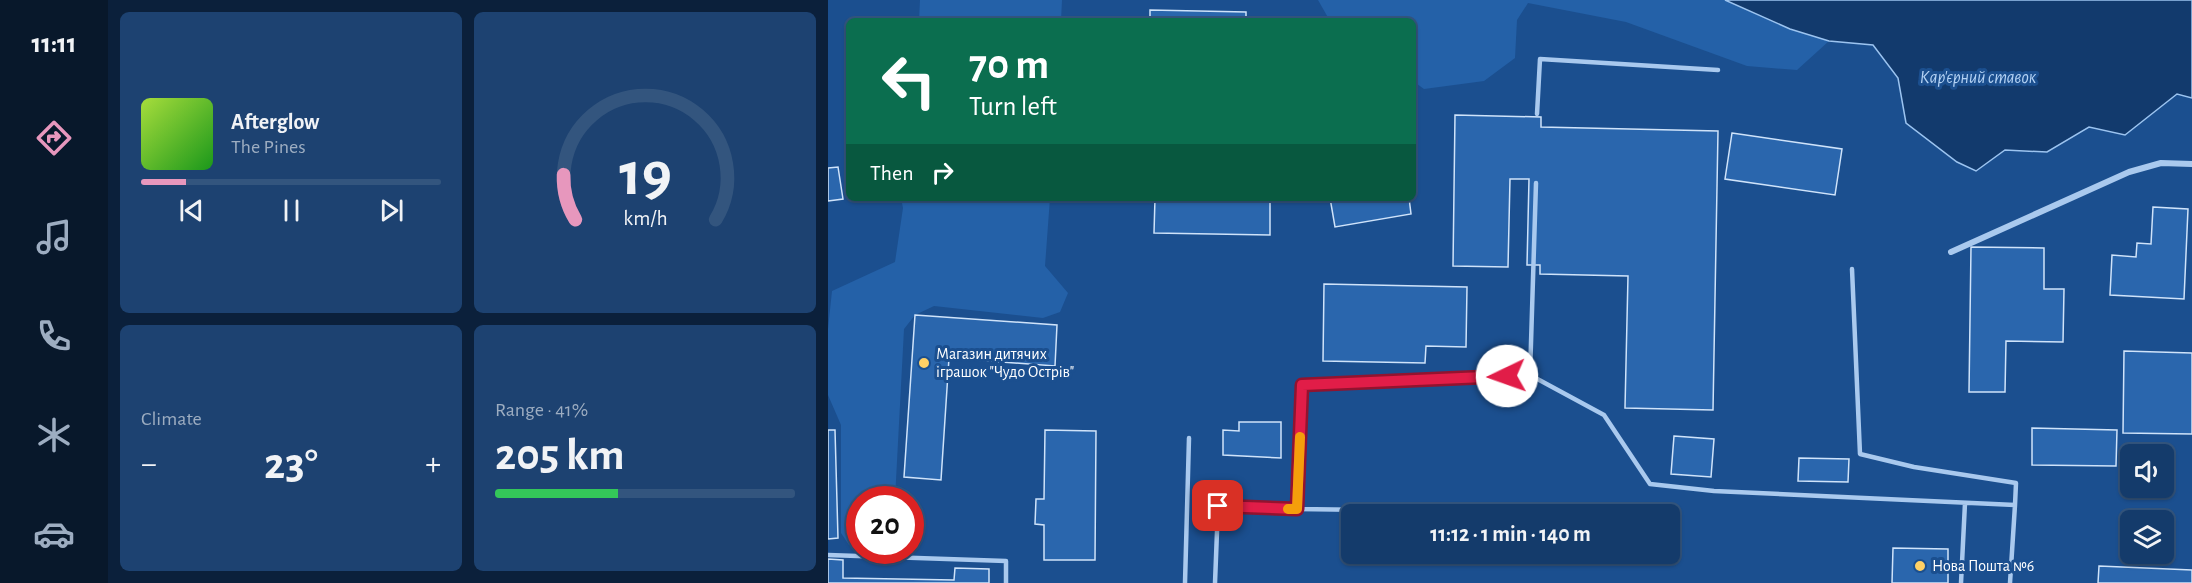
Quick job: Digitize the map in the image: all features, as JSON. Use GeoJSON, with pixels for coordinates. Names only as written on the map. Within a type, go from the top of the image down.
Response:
{"type":"FeatureCollection","features":[{"type":"Feature","properties":{"kind":"street"},"geometry":{"type":"LineString","coordinates":[[1951,252],[2129,172],[2161,162],[2192,164]]}},
{"type":"Feature","properties":{"kind":"lane"},"geometry":{"type":"LineString","coordinates":[[1537,114],[1540,59],[1718,70]]}},
{"type":"Feature","properties":{"kind":"lane"},"geometry":{"type":"LineString","coordinates":[[1530,375],[1536,183]]}},
{"type":"Feature","properties":{"kind":"lane"},"geometry":{"type":"LineString","coordinates":[[1852,269],[1860,454],[1914,467],[2016,483],[2010,583]]}},
{"type":"Feature","properties":{"kind":"lane"},"geometry":{"type":"LineString","coordinates":[[1297,509],[1302,385],[1530,375],[1604,416],[1650,484],[1714,491],[2015,505]]}},
{"type":"Feature","properties":{"kind":"lane"},"geometry":{"type":"LineString","coordinates":[[1185,583],[1189,438]]}},
{"type":"Feature","properties":{"kind":"lane"},"geometry":{"type":"LineString","coordinates":[[1960,583],[1965,503]]}},
{"type":"Feature","properties":{"kind":"lane"},"geometry":{"type":"LineString","coordinates":[[1215,583],[1218,506],[1341,510]]}},
{"type":"Feature","properties":{"kind":"lane"},"geometry":{"type":"LineString","coordinates":[[828,555],[1006,561],[1006,583]]}},
{"type":"Feature","properties":{"kind":"shaded area"},"geometry":{"type":"Polygon","coordinates":[[[920,0],[1062,0],[1061,18],[919,18],[920,0]]]}},
{"type":"Feature","properties":{"kind":"shaded area"},"geometry":{"type":"Polygon","coordinates":[[[1318,0],[1725,0],[1790,29],[1829,41],[1797,70],[1747,66],[1626,22],[1528,3],[1517,20],[1515,58],[1484,81],[1424,89],[1416,83],[1416,18],[1328,18],[1318,0]]]}},
{"type":"Feature","properties":{"kind":"shaded area"},"geometry":{"type":"Polygon","coordinates":[[[902,201],[1050,201],[1045,266],[1068,293],[1060,312],[1043,318],[934,306],[915,315],[904,329],[896,486],[846,486],[846,540],[841,533],[841,425],[828,395],[828,329],[832,291],[895,262],[903,208],[902,201]]]}},
{"type":"Feature","properties":{"kind":"water","name":"Кар'єрний ставок"},"geometry":{"type":"Polygon","coordinates":[[[1725,0],[2192,0],[2192,98],[2177,94],[2125,135],[2089,127],[2047,152],[2005,150],[1976,171],[1957,162],[1906,123],[1898,78],[1873,45],[1829,41],[1790,29],[1725,0]]]}},
{"type":"Feature","properties":{"kind":"building"},"geometry":{"type":"Polygon","coordinates":[[[1150,10],[1246,12],[1246,18],[1150,18],[1150,10]]]}},
{"type":"Feature","properties":{"kind":"building"},"geometry":{"type":"Polygon","coordinates":[[[1455,115],[1541,117],[1541,127],[1718,131],[1713,410],[1625,408],[1628,276],[1540,274],[1540,265],[1527,265],[1529,179],[1510,179],[1508,267],[1453,266],[1455,115]]]}},
{"type":"Feature","properties":{"kind":"building"},"geometry":{"type":"Polygon","coordinates":[[[1732,133],[1842,149],[1835,195],[1725,179],[1732,133]]]}},
{"type":"Feature","properties":{"kind":"building"},"geometry":{"type":"Polygon","coordinates":[[[838,167],[843,199],[828,201],[828,168],[838,167]]]}},
{"type":"Feature","properties":{"kind":"building"},"geometry":{"type":"Polygon","coordinates":[[[1155,201],[1270,201],[1270,235],[1154,233],[1155,201]]]}},
{"type":"Feature","properties":{"kind":"building"},"geometry":{"type":"Polygon","coordinates":[[[1331,201],[1409,201],[1411,214],[1335,227],[1331,201]]]}},
{"type":"Feature","properties":{"kind":"building"},"geometry":{"type":"Polygon","coordinates":[[[2153,207],[2188,209],[2184,299],[2110,295],[2112,255],[2136,257],[2137,243],[2151,244],[2153,207]]]}},
{"type":"Feature","properties":{"kind":"building"},"geometry":{"type":"Polygon","coordinates":[[[1971,247],[2044,248],[2044,289],[2064,289],[2063,342],[2006,341],[2005,392],[1969,392],[1971,247]]]}},
{"type":"Feature","properties":{"kind":"building"},"geometry":{"type":"Polygon","coordinates":[[[1324,284],[1467,287],[1466,347],[1426,346],[1425,363],[1323,361],[1324,284]]]}},
{"type":"Feature","properties":{"kind":"building"},"geometry":{"type":"Polygon","coordinates":[[[915,315],[1057,325],[1055,366],[949,358],[941,480],[904,477],[915,315]]]}},
{"type":"Feature","properties":{"kind":"building"},"geometry":{"type":"Polygon","coordinates":[[[2124,351],[2192,353],[2192,434],[2123,433],[2124,351]]]}},
{"type":"Feature","properties":{"kind":"building"},"geometry":{"type":"Polygon","coordinates":[[[1239,422],[1281,422],[1281,458],[1223,455],[1223,430],[1239,431],[1239,422]]]}},
{"type":"Feature","properties":{"kind":"building"},"geometry":{"type":"Polygon","coordinates":[[[2032,428],[2117,430],[2116,466],[2032,465],[2032,428]]]}},
{"type":"Feature","properties":{"kind":"building"},"geometry":{"type":"Polygon","coordinates":[[[828,430],[835,430],[838,538],[828,539],[828,430]]]}},
{"type":"Feature","properties":{"kind":"building"},"geometry":{"type":"Polygon","coordinates":[[[1045,430],[1096,431],[1095,560],[1044,560],[1044,525],[1035,524],[1036,499],[1044,499],[1045,430]]]}},
{"type":"Feature","properties":{"kind":"building"},"geometry":{"type":"Polygon","coordinates":[[[1674,436],[1714,439],[1711,477],[1671,474],[1674,436]]]}},
{"type":"Feature","properties":{"kind":"building"},"geometry":{"type":"Polygon","coordinates":[[[1799,458],[1849,459],[1848,482],[1798,481],[1799,458]]]}},
{"type":"Feature","properties":{"kind":"building","name":"Нова Пошта №6"},"geometry":{"type":"Polygon","coordinates":[[[1893,548],[1948,549],[1948,583],[1892,583],[1893,548]]]}},
{"type":"Feature","properties":{"kind":"building"},"geometry":{"type":"Polygon","coordinates":[[[828,559],[843,560],[843,578],[954,580],[955,568],[989,569],[989,583],[828,583],[828,559]]]}},
{"type":"Feature","properties":{"kind":"building"},"geometry":{"type":"Polygon","coordinates":[[[2099,566],[2192,570],[2192,583],[2098,583],[2099,566]]]}},
{"type":"Feature","properties":{"kind":"slow traffic"},"geometry":{"type":"LineString","coordinates":[[1288,509],[1297,509],[1300,437]]}},
{"type":"Feature","properties":{"kind":"place","name":"Магазин дитячих іграшок \"Чудо Острів\""},"geometry":{"type":"Point","coordinates":[924,363]}},
{"type":"Feature","properties":{"kind":"place","name":"Нова Пошта №6"},"geometry":{"type":"Point","coordinates":[1920,566]}},
{"type":"Feature","properties":{"kind":"route"},"geometry":{"type":"LineString","coordinates":[[1218,506],[1297,509],[1302,385],[1507,376]]}}]}
